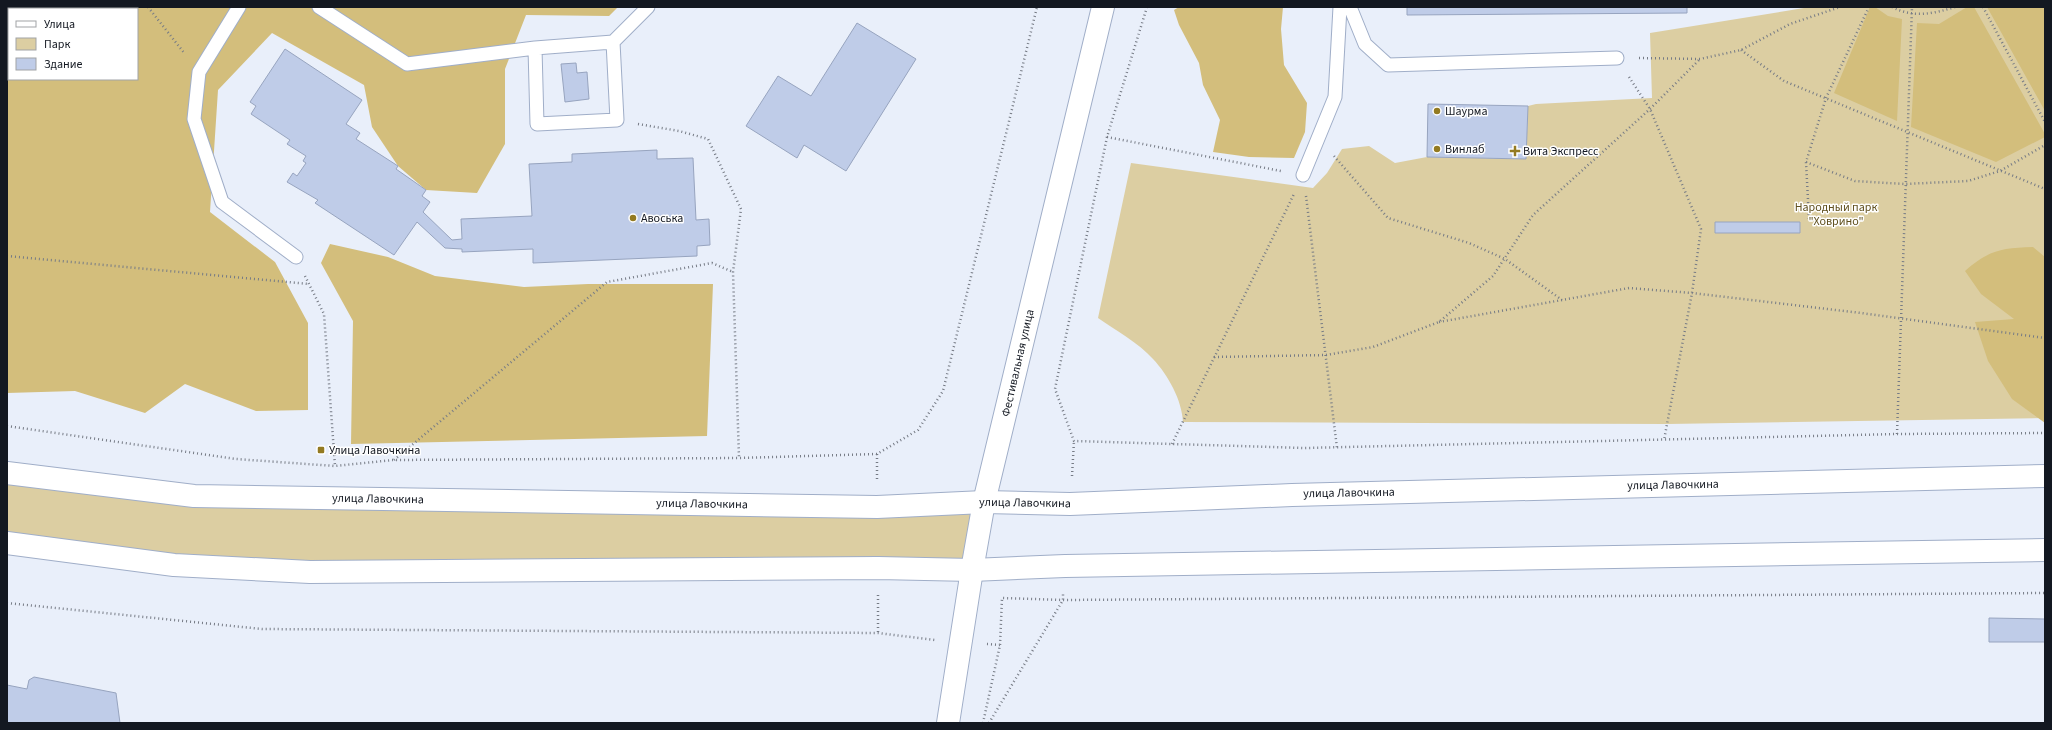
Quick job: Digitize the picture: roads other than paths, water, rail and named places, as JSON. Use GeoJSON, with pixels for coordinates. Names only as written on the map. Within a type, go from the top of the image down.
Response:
{"type":"FeatureCollection","features":[{"type":"Feature","properties":{"kind":"main road","name":"Фестивальная улица"},"geometry":{"type":"LineString","coordinates":[[948,723],[984,502],[1103,7]]}},
{"type":"Feature","properties":{"kind":"main road","name":"улица Лавочкина"},"geometry":{"type":"LineString","coordinates":[[7,473],[194,496],[877,507],[984,502],[1070,504],[1292,495],[2045,476]]}},
{"type":"Feature","properties":{"kind":"main road"},"geometry":{"type":"LineString","coordinates":[[7,543],[174,565],[310,572],[878,568],[972,570],[1081,566],[2045,550]]}},
{"type":"Feature","properties":{"kind":"lane"},"geometry":{"type":"LineString","coordinates":[[238,7],[200,72],[194,119],[222,202],[296,257]]}},
{"type":"Feature","properties":{"kind":"lane"},"geometry":{"type":"LineString","coordinates":[[319,7],[406,64],[535,48],[613,42],[648,7]]}},
{"type":"Feature","properties":{"kind":"lane"},"geometry":{"type":"LineString","coordinates":[[1303,175],[1334,97],[1340,7]]}},
{"type":"Feature","properties":{"kind":"lane"},"geometry":{"type":"LineString","coordinates":[[1350,7],[1366,44],[1388,65],[1617,58]]}},
{"type":"Feature","properties":{"kind":"lane"},"geometry":{"type":"LineString","coordinates":[[535,48],[537,124],[617,120],[613,42]]}},
{"type":"Feature","properties":{"kind":"place","name":"Шаурма"},"geometry":{"type":"Point","coordinates":[1437,111]}},
{"type":"Feature","properties":{"kind":"place","name":"Винлаб"},"geometry":{"type":"Point","coordinates":[1437,149]}},
{"type":"Feature","properties":{"kind":"place","name":"Вита Экспресс"},"geometry":{"type":"Point","coordinates":[1515,151]}},
{"type":"Feature","properties":{"kind":"place","name":"Авоська"},"geometry":{"type":"Point","coordinates":[633,218]}},
{"type":"Feature","properties":{"kind":"place","name":"Улица Лавочкина"},"geometry":{"type":"Point","coordinates":[321,450]}},
{"type":"Feature","properties":{"kind":"park label","name":"Народный парк \"Ховрино\""},"geometry":{"type":"Point","coordinates":[1836,214]}}]}
